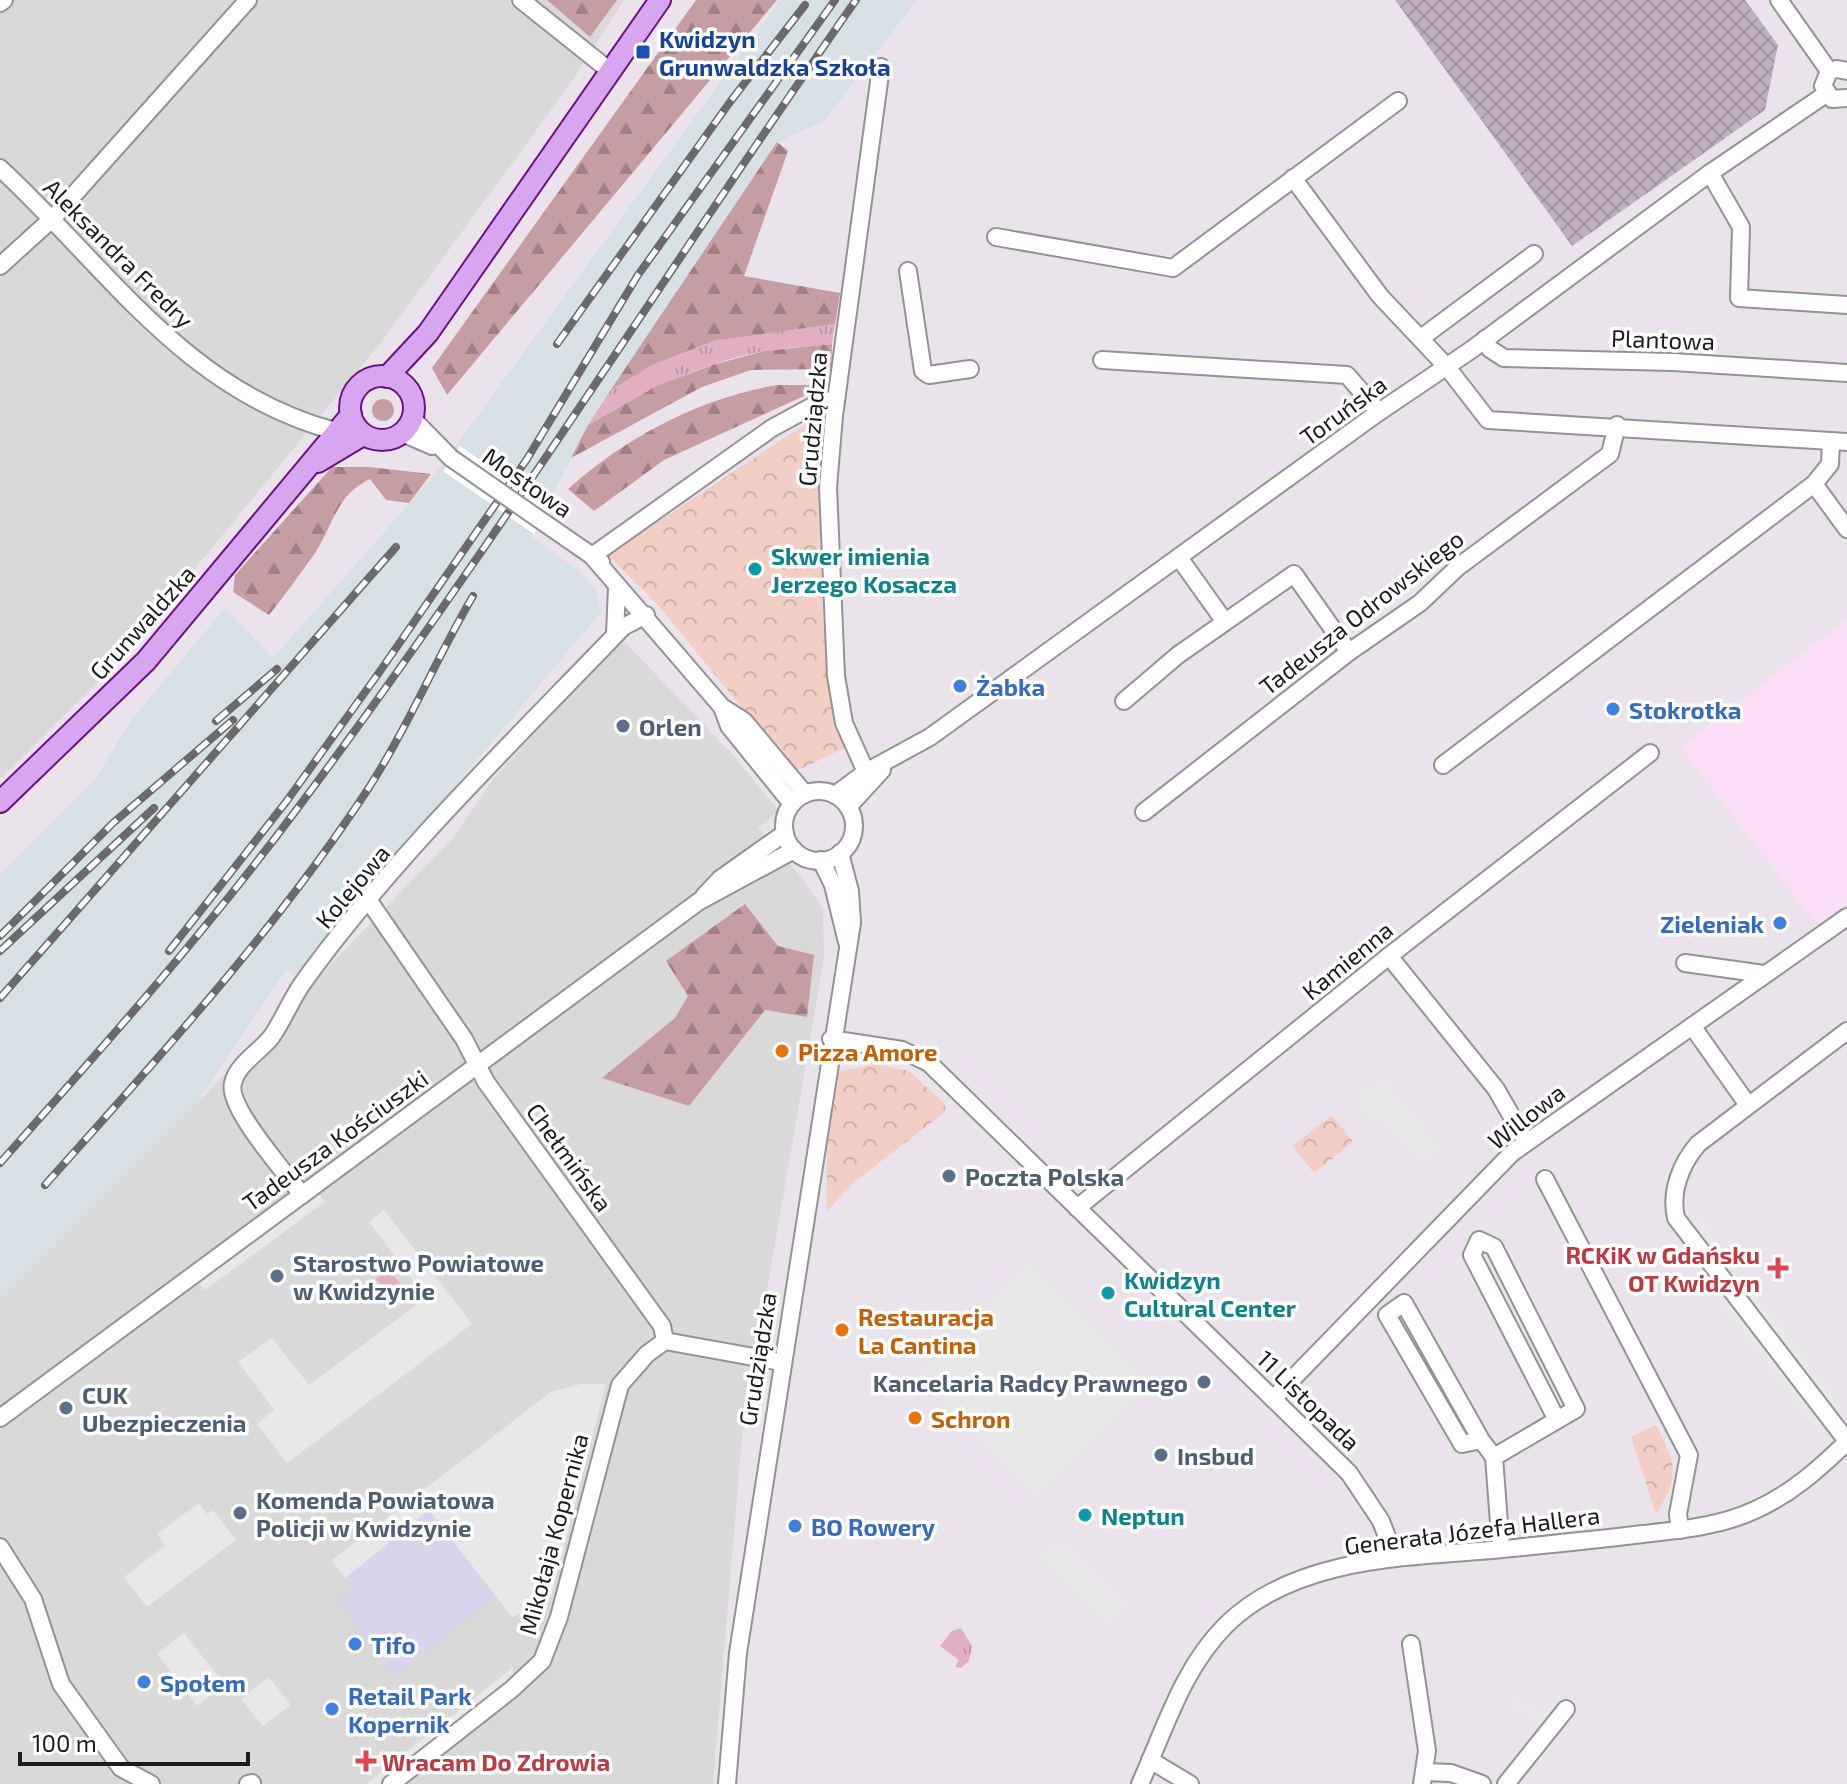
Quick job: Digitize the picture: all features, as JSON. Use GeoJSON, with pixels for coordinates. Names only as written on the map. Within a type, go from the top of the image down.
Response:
{"type":"FeatureCollection","features":[{"type":"Feature","properties":{"kind":"main road"},"geometry":{"type":"LineString","coordinates":[[396,382],[660,0]]}},
{"type":"Feature","properties":{"kind":"main road"},"geometry":{"type":"LineString","coordinates":[[375,377],[396,382],[413,407],[407,426],[384,440],[363,435],[351,415],[354,391],[375,377]]}},
{"type":"Feature","properties":{"kind":"main road","name":"Grunwaldzka"},"geometry":{"type":"LineString","coordinates":[[2,794],[146,661],[351,415]]}},
{"type":"Feature","properties":{"kind":"main road","name":"Grunwaldzka"},"geometry":{"type":"LineString","coordinates":[[311,466],[363,435]]}},
{"type":"Feature","properties":{"kind":"street"},"geometry":{"type":"LineString","coordinates":[[0,266],[53,218],[248,0]]}},
{"type":"Feature","properties":{"kind":"street"},"geometry":{"type":"LineString","coordinates":[[521,0],[610,71]]}},
{"type":"Feature","properties":{"kind":"street"},"geometry":{"type":"LineString","coordinates":[[1779,0],[1829,71]]}},
{"type":"Feature","properties":{"kind":"street","name":"Grudziądzka"},"geometry":{"type":"LineString","coordinates":[[866,772],[844,723],[836,676],[828,487],[836,399],[881,67]]}},
{"type":"Feature","properties":{"kind":"street"},"geometry":{"type":"LineString","coordinates":[[1829,71],[1847,71]]}},
{"type":"Feature","properties":{"kind":"street"},"geometry":{"type":"LineString","coordinates":[[1829,71],[1823,86],[1826,94],[1840,100],[1847,98]]}},
{"type":"Feature","properties":{"kind":"street","name":"Toruńska"},"geometry":{"type":"LineString","coordinates":[[842,801],[888,763],[930,737],[1180,559],[1710,173],[1826,94]]}},
{"type":"Feature","properties":{"kind":"street"},"geometry":{"type":"LineString","coordinates":[[996,237],[1173,268],[1398,101]]}},
{"type":"Feature","properties":{"kind":"street","name":"Aleksandra Fredry"},"geometry":{"type":"LineString","coordinates":[[0,168],[53,218],[127,301],[175,346],[223,381],[280,414],[335,431]]}},
{"type":"Feature","properties":{"kind":"street"},"geometry":{"type":"LineString","coordinates":[[1710,173],[1741,227],[1739,298],[1847,305]]}},
{"type":"Feature","properties":{"kind":"street"},"geometry":{"type":"LineString","coordinates":[[1293,178],[1380,296],[1447,367],[1488,420],[1617,425],[1839,442],[1830,464],[1814,484],[1443,765]]}},
{"type":"Feature","properties":{"kind":"street"},"geometry":{"type":"LineString","coordinates":[[1421,338],[1534,254]]}},
{"type":"Feature","properties":{"kind":"street"},"geometry":{"type":"LineString","coordinates":[[908,271],[923,371],[929,375],[970,369]]}},
{"type":"Feature","properties":{"kind":"street","name":"Plantowa"},"geometry":{"type":"LineString","coordinates":[[1485,339],[1490,349],[1504,358],[1673,362],[1847,373]]}},
{"type":"Feature","properties":{"kind":"street"},"geometry":{"type":"LineString","coordinates":[[1102,360],[1347,375],[1379,412]]}},
{"type":"Feature","properties":{"kind":"street"},"geometry":{"type":"LineString","coordinates":[[592,556],[772,428],[818,403],[836,399]]}},
{"type":"Feature","properties":{"kind":"street","name":"Tadeusza Odrowskiego"},"geometry":{"type":"LineString","coordinates":[[1144,812],[1349,652],[1420,603],[1458,567],[1610,454],[1617,425]]}},
{"type":"Feature","properties":{"kind":"street","name":"Mostowa"},"geometry":{"type":"LineString","coordinates":[[407,426],[623,580],[642,600],[646,615]]}},
{"type":"Feature","properties":{"kind":"street"},"geometry":{"type":"LineString","coordinates":[[1814,484],[1847,529]]}},
{"type":"Feature","properties":{"kind":"street","name":"Mostowa"},"geometry":{"type":"LineString","coordinates":[[592,556],[617,587],[646,615],[722,707],[729,726],[798,799]]}},
{"type":"Feature","properties":{"kind":"street"},"geometry":{"type":"LineString","coordinates":[[1180,559],[1225,622]]}},
{"type":"Feature","properties":{"kind":"street"},"geometry":{"type":"LineString","coordinates":[[1124,701],[1178,655],[1294,574],[1349,652]]}},
{"type":"Feature","properties":{"kind":"street"},"geometry":{"type":"LineString","coordinates":[[615,635],[617,587]]}},
{"type":"Feature","properties":{"kind":"street","name":"Kolejowa"},"geometry":{"type":"LineString","coordinates":[[302,1195],[248,1123],[234,1098],[233,1083],[245,1064],[269,1040],[300,986],[369,901],[491,763],[615,635],[646,615]]}},
{"type":"Feature","properties":{"kind":"street","name":"Kamienna"},"geometry":{"type":"LineString","coordinates":[[1077,1208],[1389,956],[1650,753]]}},
{"type":"Feature","properties":{"kind":"street","name":"Toruńska"},"geometry":{"type":"LineString","coordinates":[[842,801],[866,772],[888,763]]}},
{"type":"Feature","properties":{"kind":"street"},"geometry":{"type":"LineString","coordinates":[[815,791],[842,801],[853,827],[852,837],[840,853],[811,860],[794,850],[785,833],[784,823],[798,799],[815,791]]}},
{"type":"Feature","properties":{"kind":"street","name":"Tadeusza Kościuszki"},"geometry":{"type":"LineString","coordinates":[[698,902],[720,879],[785,833]]}},
{"type":"Feature","properties":{"kind":"street","name":"Tadeusza Kościuszki"},"geometry":{"type":"LineString","coordinates":[[0,1418],[698,902],[794,850]]}},
{"type":"Feature","properties":{"kind":"street","name":"Grudziądzka"},"geometry":{"type":"LineString","coordinates":[[727,1784],[738,1653],[852,906],[840,853]]}},
{"type":"Feature","properties":{"kind":"street","name":"Grudziądzka"},"geometry":{"type":"LineString","coordinates":[[821,860],[833,885],[847,943]]}},
{"type":"Feature","properties":{"kind":"street","name":"Chełmińska"},"geometry":{"type":"LineString","coordinates":[[369,901],[464,1039],[478,1065],[662,1326],[665,1341]]}},
{"type":"Feature","properties":{"kind":"street","name":"Willowa"},"geometry":{"type":"LineString","coordinates":[[1273,1399],[1526,1141],[1847,917]]}},
{"type":"Feature","properties":{"kind":"street"},"geometry":{"type":"LineString","coordinates":[[1389,956],[1496,1089],[1526,1141]]}},
{"type":"Feature","properties":{"kind":"street"},"geometry":{"type":"LineString","coordinates":[[1685,963],[1764,974]]}},
{"type":"Feature","properties":{"kind":"street"},"geometry":{"type":"LineString","coordinates":[[1692,1026],[1748,1105]]}},
{"type":"Feature","properties":{"kind":"street"},"geometry":{"type":"LineString","coordinates":[[1847,1031],[1748,1105],[1688,1156],[1672,1202],[1683,1228],[1847,1442]]}},
{"type":"Feature","properties":{"kind":"street","name":"11 Listopada"},"geometry":{"type":"LineString","coordinates":[[831,1039],[917,1055],[1358,1484],[1381,1521],[1395,1558]]}},
{"type":"Feature","properties":{"kind":"street"},"geometry":{"type":"LineString","coordinates":[[1545,1179],[1689,1455],[1678,1514],[1680,1530]]}},
{"type":"Feature","properties":{"kind":"street"},"geometry":{"type":"LineString","coordinates":[[1494,1457],[1576,1409],[1494,1247],[1479,1240],[1472,1255],[1557,1420]]}},
{"type":"Feature","properties":{"kind":"street"},"geometry":{"type":"LineString","coordinates":[[1481,1440],[1462,1444],[1387,1315],[1404,1303],[1481,1440],[1494,1457],[1501,1549]]}},
{"type":"Feature","properties":{"kind":"street"},"geometry":{"type":"LineString","coordinates":[[665,1341],[781,1362]]}},
{"type":"Feature","properties":{"kind":"street","name":"Mikołaja Kopernika"},"geometry":{"type":"LineString","coordinates":[[391,1784],[512,1689],[542,1661],[559,1617],[620,1385],[647,1354],[665,1341]]}},
{"type":"Feature","properties":{"kind":"street","name":"Generała Józefa Hallera"},"geometry":{"type":"LineString","coordinates":[[1140,1784],[1189,1673],[1225,1626],[1254,1601],[1315,1574],[1395,1558],[1680,1530],[1754,1511],[1796,1486],[1847,1442]]}},
{"type":"Feature","properties":{"kind":"street"},"geometry":{"type":"LineString","coordinates":[[0,1547],[33,1599],[61,1684],[121,1768],[151,1784]]}},
{"type":"Feature","properties":{"kind":"street"},"geometry":{"type":"LineString","coordinates":[[1411,1644],[1427,1751],[1423,1778],[1451,1773],[1482,1784]]}},
{"type":"Feature","properties":{"kind":"street"},"geometry":{"type":"LineString","coordinates":[[1506,1784],[1566,1709]]}},
{"type":"Feature","properties":{"kind":"street"},"geometry":{"type":"LineString","coordinates":[[1150,1760],[1190,1784]]}},
{"type":"Feature","properties":{"kind":"shaded area"},"geometry":{"type":"Polygon","coordinates":[[[0,0],[624,0],[573,80],[383,340],[119,661],[0,779],[0,0]]]}},
{"type":"Feature","properties":{"kind":"shaded area"},"geometry":{"type":"Polygon","coordinates":[[[780,0],[917,0],[824,121],[777,142],[588,425],[531,537],[577,569],[596,589],[601,612],[296,975],[286,970],[196,1104],[0,1299],[0,874],[94,781],[132,719],[225,608],[273,658],[433,477],[780,0]]]}},
{"type":"Feature","properties":{"kind":"shaded area"},"geometry":{"type":"Polygon","coordinates":[[[1395,0],[1745,0],[1778,45],[1765,110],[1572,246],[1395,0]]]}},
{"type":"Feature","properties":{"kind":"shaded area"},"geometry":{"type":"Polygon","coordinates":[[[1847,619],[1847,904],[1817,925],[1680,747],[1847,619]]]}},
{"type":"Feature","properties":{"kind":"shaded area"},"geometry":{"type":"Polygon","coordinates":[[[622,639],[734,756],[779,811],[758,828],[802,878],[823,909],[824,958],[742,1437],[713,1784],[0,1784],[0,1299],[196,1104],[453,838],[494,778],[622,639]]]}},
{"type":"Feature","properties":{"kind":"shaded area"},"geometry":{"type":"Polygon","coordinates":[[[1383,1077],[1440,1149],[1420,1165],[1382,1117],[1374,1123],[1355,1099],[1383,1077]]]}},
{"type":"Feature","properties":{"kind":"shaded area"},"geometry":{"type":"Polygon","coordinates":[[[317,1191],[325,1202],[205,1290],[197,1280],[317,1191]]]}},
{"type":"Feature","properties":{"kind":"shaded area"},"geometry":{"type":"Polygon","coordinates":[[[384,1210],[472,1324],[287,1463],[257,1424],[274,1410],[238,1362],[272,1338],[309,1385],[426,1298],[369,1222],[384,1210]]]}},
{"type":"Feature","properties":{"kind":"shaded area"},"geometry":{"type":"Polygon","coordinates":[[[1700,1218],[1842,1406],[1814,1429],[1717,1298],[1730,1283],[1686,1229],[1700,1218]]]}},
{"type":"Feature","properties":{"kind":"shaded area"},"geometry":{"type":"Polygon","coordinates":[[[1027,1264],[1149,1383],[1039,1496],[917,1377],[1027,1264]]]}},
{"type":"Feature","properties":{"kind":"shaded area"},"geometry":{"type":"Polygon","coordinates":[[[581,1384],[606,1384],[551,1597],[512,1617],[429,1510],[345,1578],[332,1560],[551,1392],[581,1384]]]}},
{"type":"Feature","properties":{"kind":"shaded area"},"geometry":{"type":"Polygon","coordinates":[[[199,1503],[207,1514],[213,1510],[236,1540],[147,1607],[124,1577],[165,1546],[157,1534],[199,1503]]]}},
{"type":"Feature","properties":{"kind":"shaded area"},"geometry":{"type":"Polygon","coordinates":[[[429,1510],[497,1594],[396,1675],[337,1601],[353,1588],[345,1578],[429,1510]]]}},
{"type":"Feature","properties":{"kind":"shaded area"},"geometry":{"type":"Polygon","coordinates":[[[1058,1538],[1126,1605],[1108,1623],[1040,1556],[1058,1538]]]}},
{"type":"Feature","properties":{"kind":"shaded area"},"geometry":{"type":"Polygon","coordinates":[[[184,1633],[225,1685],[197,1706],[157,1654],[184,1633]]]}},
{"type":"Feature","properties":{"kind":"shaded area"},"geometry":{"type":"Polygon","coordinates":[[[513,1667],[513,1681],[383,1784],[366,1784],[513,1667]]]}},
{"type":"Feature","properties":{"kind":"shaded area"},"geometry":{"type":"Polygon","coordinates":[[[269,1677],[291,1705],[263,1726],[241,1699],[269,1677]]]}},
{"type":"Feature","properties":{"kind":"shaded area"},"geometry":{"type":"Polygon","coordinates":[[[1517,1695],[1538,1712],[1531,1721],[1513,1706],[1517,1695]]]}},
{"type":"Feature","properties":{"kind":"shaded area"},"geometry":{"type":"Polygon","coordinates":[[[1550,1703],[1558,1710],[1536,1737],[1528,1730],[1550,1703]]]}},
{"type":"Feature","properties":{"kind":"green space"},"geometry":{"type":"Polygon","coordinates":[[[547,0],[617,0],[590,37],[547,0]]]}},
{"type":"Feature","properties":{"kind":"green space"},"geometry":{"type":"Polygon","coordinates":[[[696,0],[777,0],[447,395],[432,368],[696,0]]]}},
{"type":"Feature","properties":{"kind":"green space"},"geometry":{"type":"Polygon","coordinates":[[[777,142],[788,151],[744,276],[840,293],[835,324],[713,341],[650,366],[610,391],[777,142]]]}},
{"type":"Feature","properties":{"kind":"green space"},"geometry":{"type":"Polygon","coordinates":[[[835,324],[832,344],[765,351],[718,363],[651,390],[588,425],[610,391],[650,366],[713,341],[835,324]]]}},
{"type":"Feature","properties":{"kind":"green space"},"geometry":{"type":"Polygon","coordinates":[[[832,344],[831,369],[751,370],[702,387],[571,458],[588,425],[657,386],[712,365],[764,351],[832,344]]]}},
{"type":"Feature","properties":{"kind":"green space"},"geometry":{"type":"Polygon","coordinates":[[[777,385],[828,385],[664,460],[594,511],[568,489],[614,453],[665,422],[720,399],[777,385]]]}},
{"type":"Feature","properties":{"kind":"green space"},"geometry":{"type":"Polygon","coordinates":[[[383,399],[391,402],[394,410],[391,418],[383,421],[375,418],[372,410],[375,402],[383,399]]]}},
{"type":"Feature","properties":{"kind":"green space"},"geometry":{"type":"Polygon","coordinates":[[[807,423],[823,436],[821,552],[824,635],[836,712],[846,747],[801,769],[792,769],[658,605],[608,555],[807,423]]]}},
{"type":"Feature","properties":{"kind":"green space"},"geometry":{"type":"Polygon","coordinates":[[[332,467],[369,467],[431,474],[409,503],[386,500],[370,479],[350,493],[315,553],[269,615],[233,592],[235,575],[332,467]]]}},
{"type":"Feature","properties":{"kind":"green space"},"geometry":{"type":"Polygon","coordinates":[[[745,904],[778,946],[814,955],[807,1017],[765,1010],[689,1106],[602,1078],[675,1018],[688,996],[666,961],[745,904]]]}},
{"type":"Feature","properties":{"kind":"green space"},"geometry":{"type":"Polygon","coordinates":[[[874,1064],[909,1071],[945,1104],[946,1111],[853,1183],[827,1211],[827,1138],[838,1072],[874,1064]]]}},
{"type":"Feature","properties":{"kind":"green space"},"geometry":{"type":"Polygon","coordinates":[[[1332,1115],[1353,1142],[1314,1173],[1292,1146],[1332,1115]]]}},
{"type":"Feature","properties":{"kind":"green space"},"geometry":{"type":"Polygon","coordinates":[[[389,1269],[402,1286],[389,1296],[376,1279],[389,1269]]]}},
{"type":"Feature","properties":{"kind":"green space"},"geometry":{"type":"Polygon","coordinates":[[[1656,1425],[1673,1470],[1669,1489],[1656,1514],[1631,1437],[1656,1425]]]}},
{"type":"Feature","properties":{"kind":"green space"},"geometry":{"type":"Polygon","coordinates":[[[961,1628],[972,1646],[969,1661],[961,1668],[955,1667],[959,1660],[940,1646],[952,1631],[961,1628]]]}},
{"type":"Feature","properties":{"kind":"pier"},"geometry":{"type":"Polygon","coordinates":[[[460,446],[551,510],[534,534],[443,471],[460,446]]]}},
{"type":"Feature","properties":{"kind":"railway"},"geometry":{"type":"LineString","coordinates":[[169,951],[286,802],[378,674],[527,459],[638,275],[835,0]]}},
{"type":"Feature","properties":{"kind":"railway"},"geometry":{"type":"LineString","coordinates":[[0,1163],[224,903],[367,714],[509,511],[856,0]]}},
{"type":"Feature","properties":{"kind":"railway"},"geometry":{"type":"LineString","coordinates":[[557,344],[730,102],[805,5]]}},
{"type":"Feature","properties":{"kind":"railway"},"geometry":{"type":"LineString","coordinates":[[0,998],[396,547]]}},
{"type":"Feature","properties":{"kind":"railway"},"geometry":{"type":"LineString","coordinates":[[45,1185],[214,993],[332,842],[382,765],[473,596]]}},
{"type":"Feature","properties":{"kind":"railway"},"geometry":{"type":"LineString","coordinates":[[216,721],[277,669]]}},
{"type":"Feature","properties":{"kind":"railway"},"geometry":{"type":"LineString","coordinates":[[0,936],[113,823],[233,720]]}},
{"type":"Feature","properties":{"kind":"railway"},"geometry":{"type":"LineString","coordinates":[[0,951],[154,808]]}},
{"type":"Feature","properties":{"kind":"place","name":"Kwidzyn Grunwaldzka Szkoła"},"geometry":{"type":"Point","coordinates":[643,52]}},
{"type":"Feature","properties":{"kind":"place","name":"Skwer imienia Jerzego Kosacza"},"geometry":{"type":"Point","coordinates":[755,569]}},
{"type":"Feature","properties":{"kind":"place","name":"Żabka"},"geometry":{"type":"Point","coordinates":[960,686]}},
{"type":"Feature","properties":{"kind":"place","name":"Stokrotka"},"geometry":{"type":"Point","coordinates":[1613,709]}},
{"type":"Feature","properties":{"kind":"place","name":"Orlen"},"geometry":{"type":"Point","coordinates":[623,726]}},
{"type":"Feature","properties":{"kind":"place","name":"Zieleniak"},"geometry":{"type":"Point","coordinates":[1780,923]}},
{"type":"Feature","properties":{"kind":"place","name":"Pizza Amore"},"geometry":{"type":"Point","coordinates":[782,1051]}},
{"type":"Feature","properties":{"kind":"place","name":"Poczta Polska"},"geometry":{"type":"Point","coordinates":[949,1176]}},
{"type":"Feature","properties":{"kind":"place","name":"RCKiK w Gdańsku OT Kwidzyn"},"geometry":{"type":"Point","coordinates":[1778,1268]}},
{"type":"Feature","properties":{"kind":"place","name":"Starostwo Powiatowe w Kwidzynie"},"geometry":{"type":"Point","coordinates":[277,1276]}},
{"type":"Feature","properties":{"kind":"place","name":"Kwidzyn Cultural Center"},"geometry":{"type":"Point","coordinates":[1108,1293]}},
{"type":"Feature","properties":{"kind":"place","name":"Restauracja La Cantina"},"geometry":{"type":"Point","coordinates":[842,1330]}},
{"type":"Feature","properties":{"kind":"place","name":"Kancelaria Radcy Prawnego"},"geometry":{"type":"Point","coordinates":[1204,1382]}},
{"type":"Feature","properties":{"kind":"place","name":"CUK Ubezpieczenia"},"geometry":{"type":"Point","coordinates":[66,1408]}},
{"type":"Feature","properties":{"kind":"place","name":"Schron"},"geometry":{"type":"Point","coordinates":[915,1418]}},
{"type":"Feature","properties":{"kind":"place","name":"Insbud"},"geometry":{"type":"Point","coordinates":[1161,1455]}},
{"type":"Feature","properties":{"kind":"place","name":"Komenda Powiatowa Policji w Kwidzynie"},"geometry":{"type":"Point","coordinates":[240,1513]}},
{"type":"Feature","properties":{"kind":"place","name":"Neptun"},"geometry":{"type":"Point","coordinates":[1085,1515]}},
{"type":"Feature","properties":{"kind":"place","name":"BO Rowery"},"geometry":{"type":"Point","coordinates":[795,1526]}},
{"type":"Feature","properties":{"kind":"place","name":"Tifo"},"geometry":{"type":"Point","coordinates":[355,1644]}},
{"type":"Feature","properties":{"kind":"place","name":"Społem"},"geometry":{"type":"Point","coordinates":[144,1682]}},
{"type":"Feature","properties":{"kind":"place","name":"Retail Park Kopernik"},"geometry":{"type":"Point","coordinates":[332,1709]}},
{"type":"Feature","properties":{"kind":"place","name":"Wracam Do Zdrowia"},"geometry":{"type":"Point","coordinates":[366,1761]}}]}
